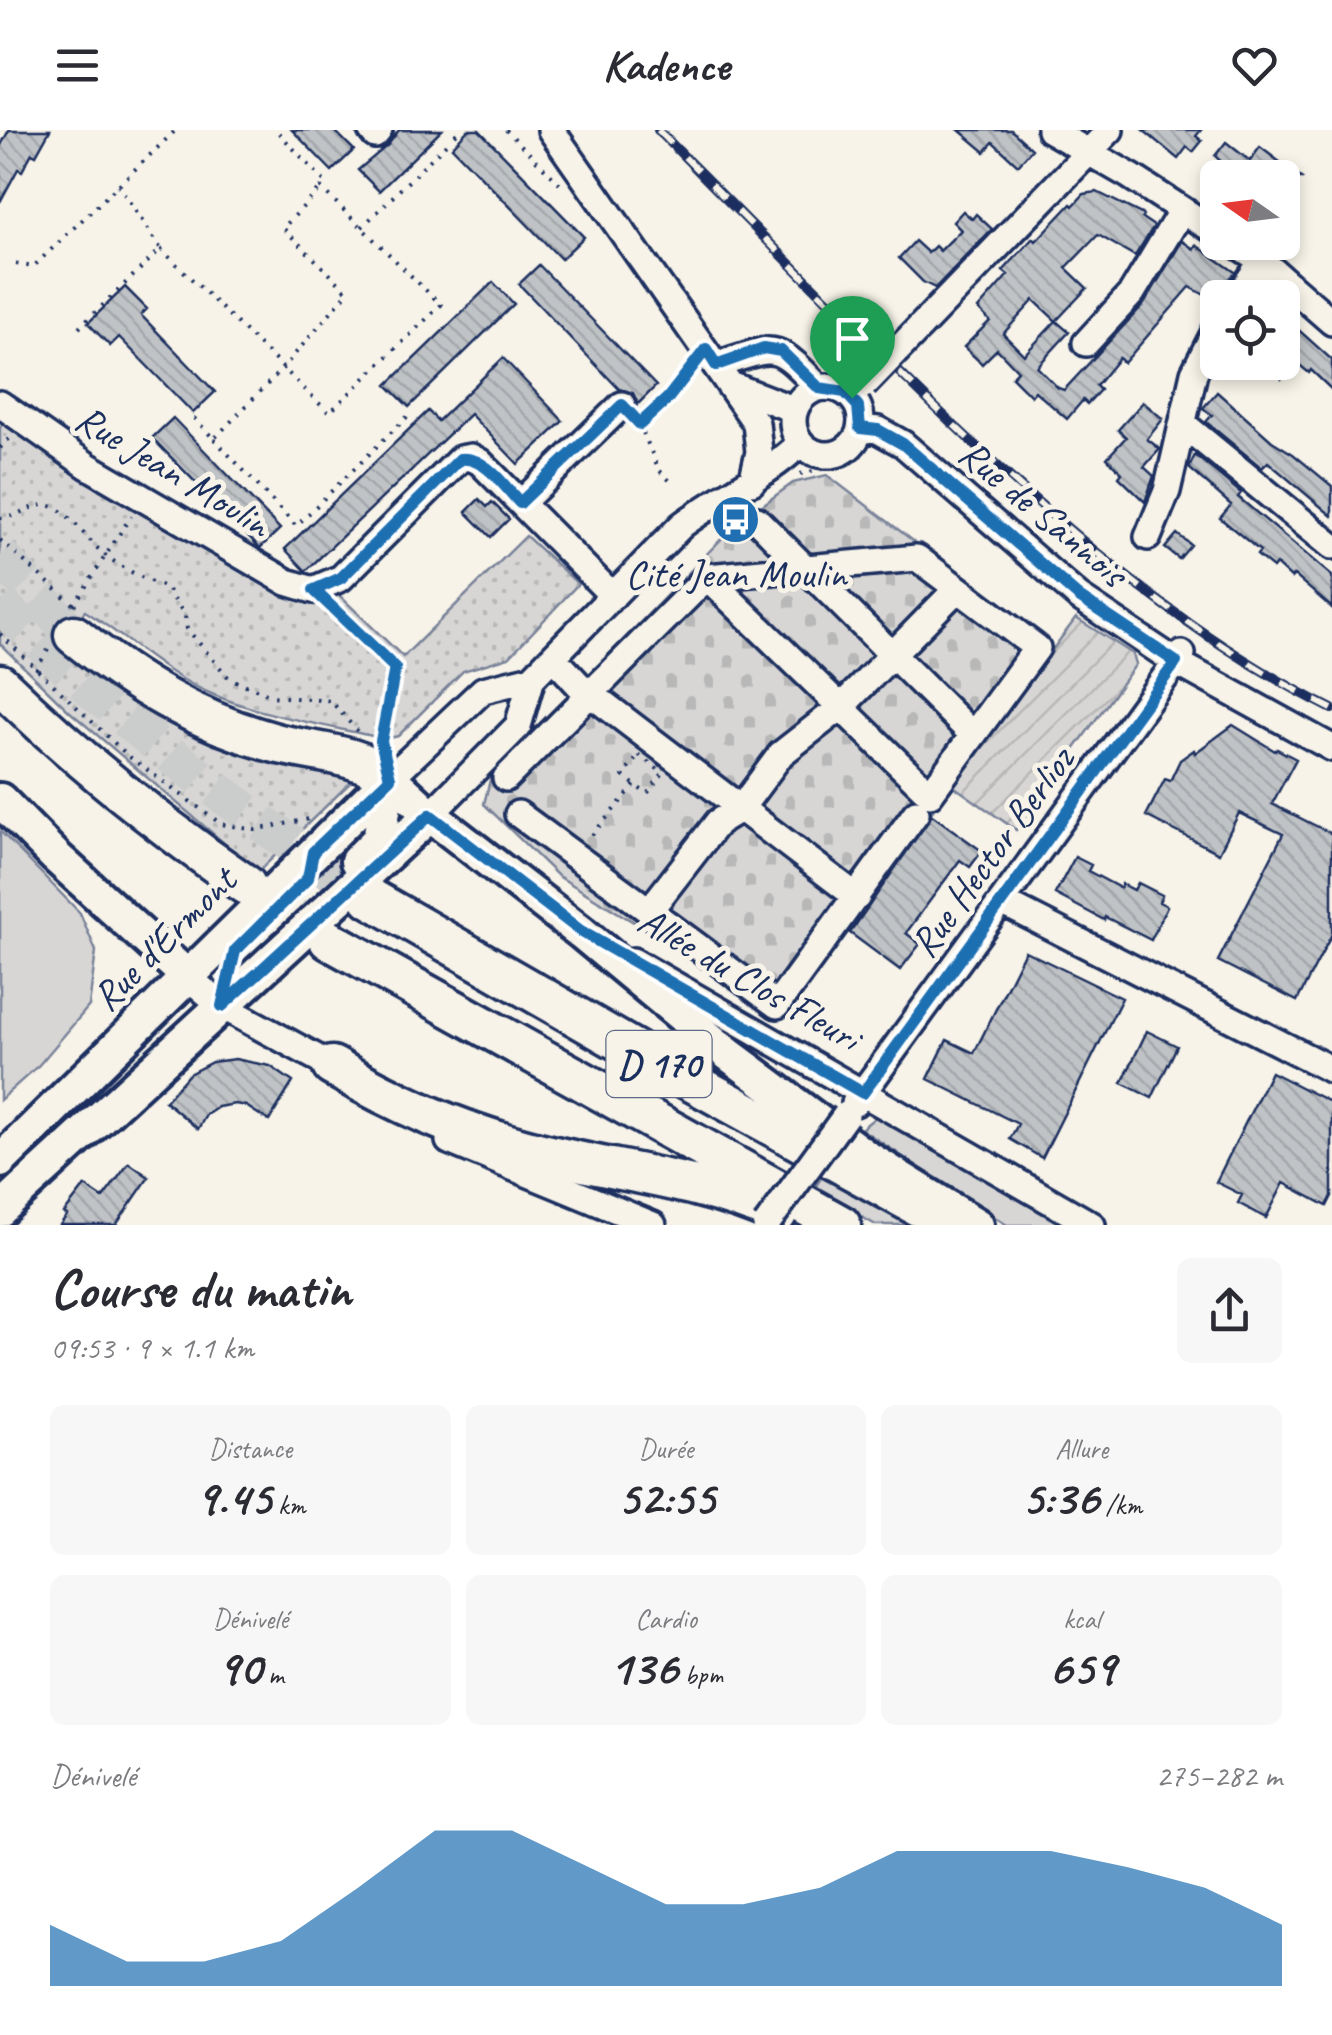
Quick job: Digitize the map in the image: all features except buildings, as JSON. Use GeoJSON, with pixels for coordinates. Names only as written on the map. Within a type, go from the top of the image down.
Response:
{"type":"FeatureCollection","features":[{"type":"Feature","properties":{"kind":"highway"},"geometry":{"type":"LineString","coordinates":[[73,624],[110,664],[178,708],[272,742],[360,762],[390,778]]}},
{"type":"Feature","properties":{"kind":"highway"},"geometry":{"type":"LineString","coordinates":[[0,684],[119,790],[246,885]]}},
{"type":"Feature","properties":{"kind":"highway","name":"D 170"},"geometry":{"type":"LineString","coordinates":[[370,898],[645,1056],[952,1225]]}},
{"type":"Feature","properties":{"kind":"highway","name":"D 170"},"geometry":{"type":"LineString","coordinates":[[330,923],[841,1225]]}},
{"type":"Feature","properties":{"kind":"highway"},"geometry":{"type":"LineString","coordinates":[[332,1066],[456,1128],[526,1149],[692,1182],[742,1198],[801,1225]]}},
{"type":"Feature","properties":{"kind":"main road","name":"Allée du Clos Fleuri"},"geometry":{"type":"LineString","coordinates":[[390,778],[430,815],[582,932]]}},
{"type":"Feature","properties":{"kind":"main road","name":"Rue d'Ermont"},"geometry":{"type":"LineString","coordinates":[[0,1162],[187,976],[311,836],[390,778]]}},
{"type":"Feature","properties":{"kind":"main road"},"geometry":{"type":"LineString","coordinates":[[330,923],[336,882],[379,839],[390,778]]}},
{"type":"Feature","properties":{"kind":"main road"},"geometry":{"type":"LineString","coordinates":[[0,800],[56,858],[187,976]]}},
{"type":"Feature","properties":{"kind":"main road"},"geometry":{"type":"LineString","coordinates":[[0,1210],[222,1006],[330,923],[430,815]]}},
{"type":"Feature","properties":{"kind":"main road"},"geometry":{"type":"LineString","coordinates":[[222,1006],[235,951],[308,878],[311,836]]}},
{"type":"Feature","properties":{"kind":"main road"},"geometry":{"type":"LineString","coordinates":[[582,932],[728,1054],[835,1134],[976,1225]]}},
{"type":"Feature","properties":{"kind":"street"},"geometry":{"type":"LineString","coordinates":[[370,130],[375,134],[379,130]]}},
{"type":"Feature","properties":{"kind":"street"},"geometry":{"type":"LineString","coordinates":[[551,130],[756,423],[758,452],[752,482]]}},
{"type":"Feature","properties":{"kind":"street"},"geometry":{"type":"LineString","coordinates":[[1050,130],[1200,221]]}},
{"type":"Feature","properties":{"kind":"street"},"geometry":{"type":"LineString","coordinates":[[756,423],[819,454],[840,452],[869,429],[860,417],[858,392],[1110,130]]}},
{"type":"Feature","properties":{"kind":"street"},"geometry":{"type":"LineString","coordinates":[[1086,343],[1132,293],[1182,210]]}},
{"type":"Feature","properties":{"kind":"street"},"geometry":{"type":"LineString","coordinates":[[1249,280],[1262,261],[1332,322]]}},
{"type":"Feature","properties":{"kind":"street"},"geometry":{"type":"LineString","coordinates":[[711,357],[764,348],[781,351],[819,388]]}},
{"type":"Feature","properties":{"kind":"street"},"geometry":{"type":"LineString","coordinates":[[1148,537],[1168,491],[1194,373],[1200,361]]}},
{"type":"Feature","properties":{"kind":"street"},"geometry":{"type":"LineString","coordinates":[[733,386],[795,410]]}},
{"type":"Feature","properties":{"kind":"street"},"geometry":{"type":"LineString","coordinates":[[800,442],[794,431],[795,410],[800,400],[819,388],[858,392]]}},
{"type":"Feature","properties":{"kind":"street","name":"Rue Jean Moulin"},"geometry":{"type":"LineString","coordinates":[[0,404],[60,448],[143,498],[288,582],[314,590]]}},
{"type":"Feature","properties":{"kind":"street"},"geometry":{"type":"LineString","coordinates":[[520,503],[631,415]]}},
{"type":"Feature","properties":{"kind":"street"},"geometry":{"type":"LineString","coordinates":[[1182,424],[1332,546]]}},
{"type":"Feature","properties":{"kind":"street","name":"Rue de Sannois"},"geometry":{"type":"LineString","coordinates":[[869,429],[903,444],[1079,597],[1332,748]]}},
{"type":"Feature","properties":{"kind":"street"},"geometry":{"type":"LineString","coordinates":[[430,815],[518,726],[532,678],[682,524],[709,504],[777,466],[800,442]]}},
{"type":"Feature","properties":{"kind":"street"},"geometry":{"type":"LineString","coordinates":[[314,590],[341,578],[460,459],[471,457],[613,596]]}},
{"type":"Feature","properties":{"kind":"street"},"geometry":{"type":"LineString","coordinates":[[757,520],[973,735]]}},
{"type":"Feature","properties":{"kind":"street"},"geometry":{"type":"LineString","coordinates":[[506,778],[707,577],[917,558],[1037,648],[930,794],[707,577]]}},
{"type":"Feature","properties":{"kind":"street"},"geometry":{"type":"LineString","coordinates":[[649,911],[718,822],[740,808],[781,754],[840,707],[957,589]]}},
{"type":"Feature","properties":{"kind":"street"},"geometry":{"type":"LineString","coordinates":[[553,657],[590,694],[857,897]]}},
{"type":"Feature","properties":{"kind":"street","name":"Rue Hector Berlioz"},"geometry":{"type":"LineString","coordinates":[[863,1093],[1179,658]]}},
{"type":"Feature","properties":{"kind":"street"},"geometry":{"type":"LineString","coordinates":[[390,778],[483,690],[532,678]]}},
{"type":"Feature","properties":{"kind":"street"},"geometry":{"type":"LineString","coordinates":[[518,814],[777,1005],[916,813]]}},
{"type":"Feature","properties":{"kind":"street"},"geometry":{"type":"LineString","coordinates":[[1002,902],[1332,1070]]}},
{"type":"Feature","properties":{"kind":"street","name":"Allée du Clos Fleuri"},"geometry":{"type":"LineString","coordinates":[[582,932],[1092,1225]]}},
{"type":"Feature","properties":{"kind":"street"},"geometry":{"type":"LineString","coordinates":[[187,976],[222,1006],[332,1066],[354,1088],[407,1120],[653,1225]]}},
{"type":"Feature","properties":{"kind":"street"},"geometry":{"type":"LineString","coordinates":[[766,1225],[863,1093]]}},
{"type":"Feature","properties":{"kind":"path"},"geometry":{"type":"LineString","coordinates":[[16,264],[33,267],[176,130]]}},
{"type":"Feature","properties":{"kind":"path"},"geometry":{"type":"LineString","coordinates":[[214,438],[348,292],[283,228],[325,182],[276,130]]}},
{"type":"Feature","properties":{"kind":"path"},"geometry":{"type":"LineString","coordinates":[[506,130],[582,206],[598,197]]}},
{"type":"Feature","properties":{"kind":"path"},"geometry":{"type":"LineString","coordinates":[[362,228],[448,142]]}},
{"type":"Feature","properties":{"kind":"path"},"geometry":{"type":"LineString","coordinates":[[118,184],[161,250],[329,414],[441,305],[321,188]]}},
{"type":"Feature","properties":{"kind":"path"},"geometry":{"type":"LineString","coordinates":[[80,328],[161,250]]}},
{"type":"Feature","properties":{"kind":"path"},"geometry":{"type":"LineString","coordinates":[[672,482],[659,470],[631,415],[668,398],[711,357]]}},
{"type":"Feature","properties":{"kind":"path"},"geometry":{"type":"LineString","coordinates":[[194,418],[296,526],[410,413]]}},
{"type":"Feature","properties":{"kind":"path"},"geometry":{"type":"LineString","coordinates":[[777,466],[795,475],[852,462],[871,448],[869,429]]}},
{"type":"Feature","properties":{"kind":"path"},"geometry":{"type":"LineString","coordinates":[[36,670],[73,624],[106,556],[143,498]]}},
{"type":"Feature","properties":{"kind":"path"},"geometry":{"type":"LineString","coordinates":[[0,518],[45,505],[60,509],[106,556],[166,587],[186,616],[187,629],[230,678],[272,696],[330,701],[364,738],[347,734]]}},
{"type":"Feature","properties":{"kind":"path"},"geometry":{"type":"LineString","coordinates":[[0,540],[73,624]]}},
{"type":"Feature","properties":{"kind":"path"},"geometry":{"type":"LineString","coordinates":[[314,590],[395,668],[381,741],[390,778]]}},
{"type":"Feature","properties":{"kind":"path"},"geometry":{"type":"LineString","coordinates":[[0,634],[127,755],[221,824],[311,836]]}},
{"type":"Feature","properties":{"kind":"path"},"geometry":{"type":"LineString","coordinates":[[639,755],[663,773],[647,794],[635,785],[623,776],[639,755]]}},
{"type":"Feature","properties":{"kind":"path"},"geometry":{"type":"LineString","coordinates":[[592,835],[635,785]]}},
{"type":"Feature","properties":{"kind":"green space"},"geometry":{"type":"Polygon","coordinates":[[[5,422],[68,469],[259,582],[293,596],[335,591],[403,657],[526,536],[578,584],[509,657],[463,671],[398,736],[386,739],[277,715],[214,695],[163,667],[85,611],[69,631],[356,777],[258,872],[69,711],[0,644],[0,427],[5,422]]]}},
{"type":"Feature","properties":{"kind":"green space"},"geometry":{"type":"Polygon","coordinates":[[[827,475],[1053,648],[783,1013],[558,876],[484,804],[491,776],[735,525],[793,483],[827,475]]]}},
{"type":"Feature","properties":{"kind":"green space"},"geometry":{"type":"Polygon","coordinates":[[[1076,618],[1133,654],[1136,664],[1016,830],[952,785],[1076,618]]]}},
{"type":"Feature","properties":{"kind":"green space"},"geometry":{"type":"Polygon","coordinates":[[[0,831],[80,913],[96,951],[89,1006],[39,1065],[0,1100],[0,831]]]}},
{"type":"Feature","properties":{"kind":"green space"},"geometry":{"type":"Polygon","coordinates":[[[878,1115],[1067,1225],[1007,1225],[861,1129],[878,1115]]]}},
{"type":"Feature","properties":{"kind":"green space"},"geometry":{"type":"Polygon","coordinates":[[[823,1175],[913,1225],[876,1225],[813,1190],[823,1175]]]}},
{"type":"Feature","properties":{"kind":"tunnel"},"geometry":{"type":"LineString","coordinates":[[0,556],[74,635]]}},
{"type":"Feature","properties":{"kind":"tunnel"},"geometry":{"type":"LineString","coordinates":[[0,603],[102,698],[176,759],[370,898]]}},
{"type":"Feature","properties":{"kind":"tunnel"},"geometry":{"type":"LineString","coordinates":[[246,885],[329,940]]}},
{"type":"Feature","properties":{"kind":"railway"},"geometry":{"type":"LineString","coordinates":[[658,130],[936,408],[1074,534],[1172,611],[1277,679],[1332,709]]}},
{"type":"Feature","properties":{"kind":"place","name":"Cité Jean Moulin"},"geometry":{"type":"Point","coordinates":[736,519]}},
{"type":"Feature","properties":{"kind":"route"},"geometry":{"type":"LineString","coordinates":[[764,348],[781,351],[819,388],[837,388],[852,398],[858,406],[860,428],[878,430],[903,444],[1079,597],[1176,662],[863,1093],[582,932],[430,815],[222,1006],[235,951],[308,878],[313,852],[390,778],[381,741],[395,668],[314,590],[341,578],[460,459],[471,457],[480,462],[520,503],[622,405],[640,424],[668,398],[706,349],[716,365],[764,348]]}}]}
